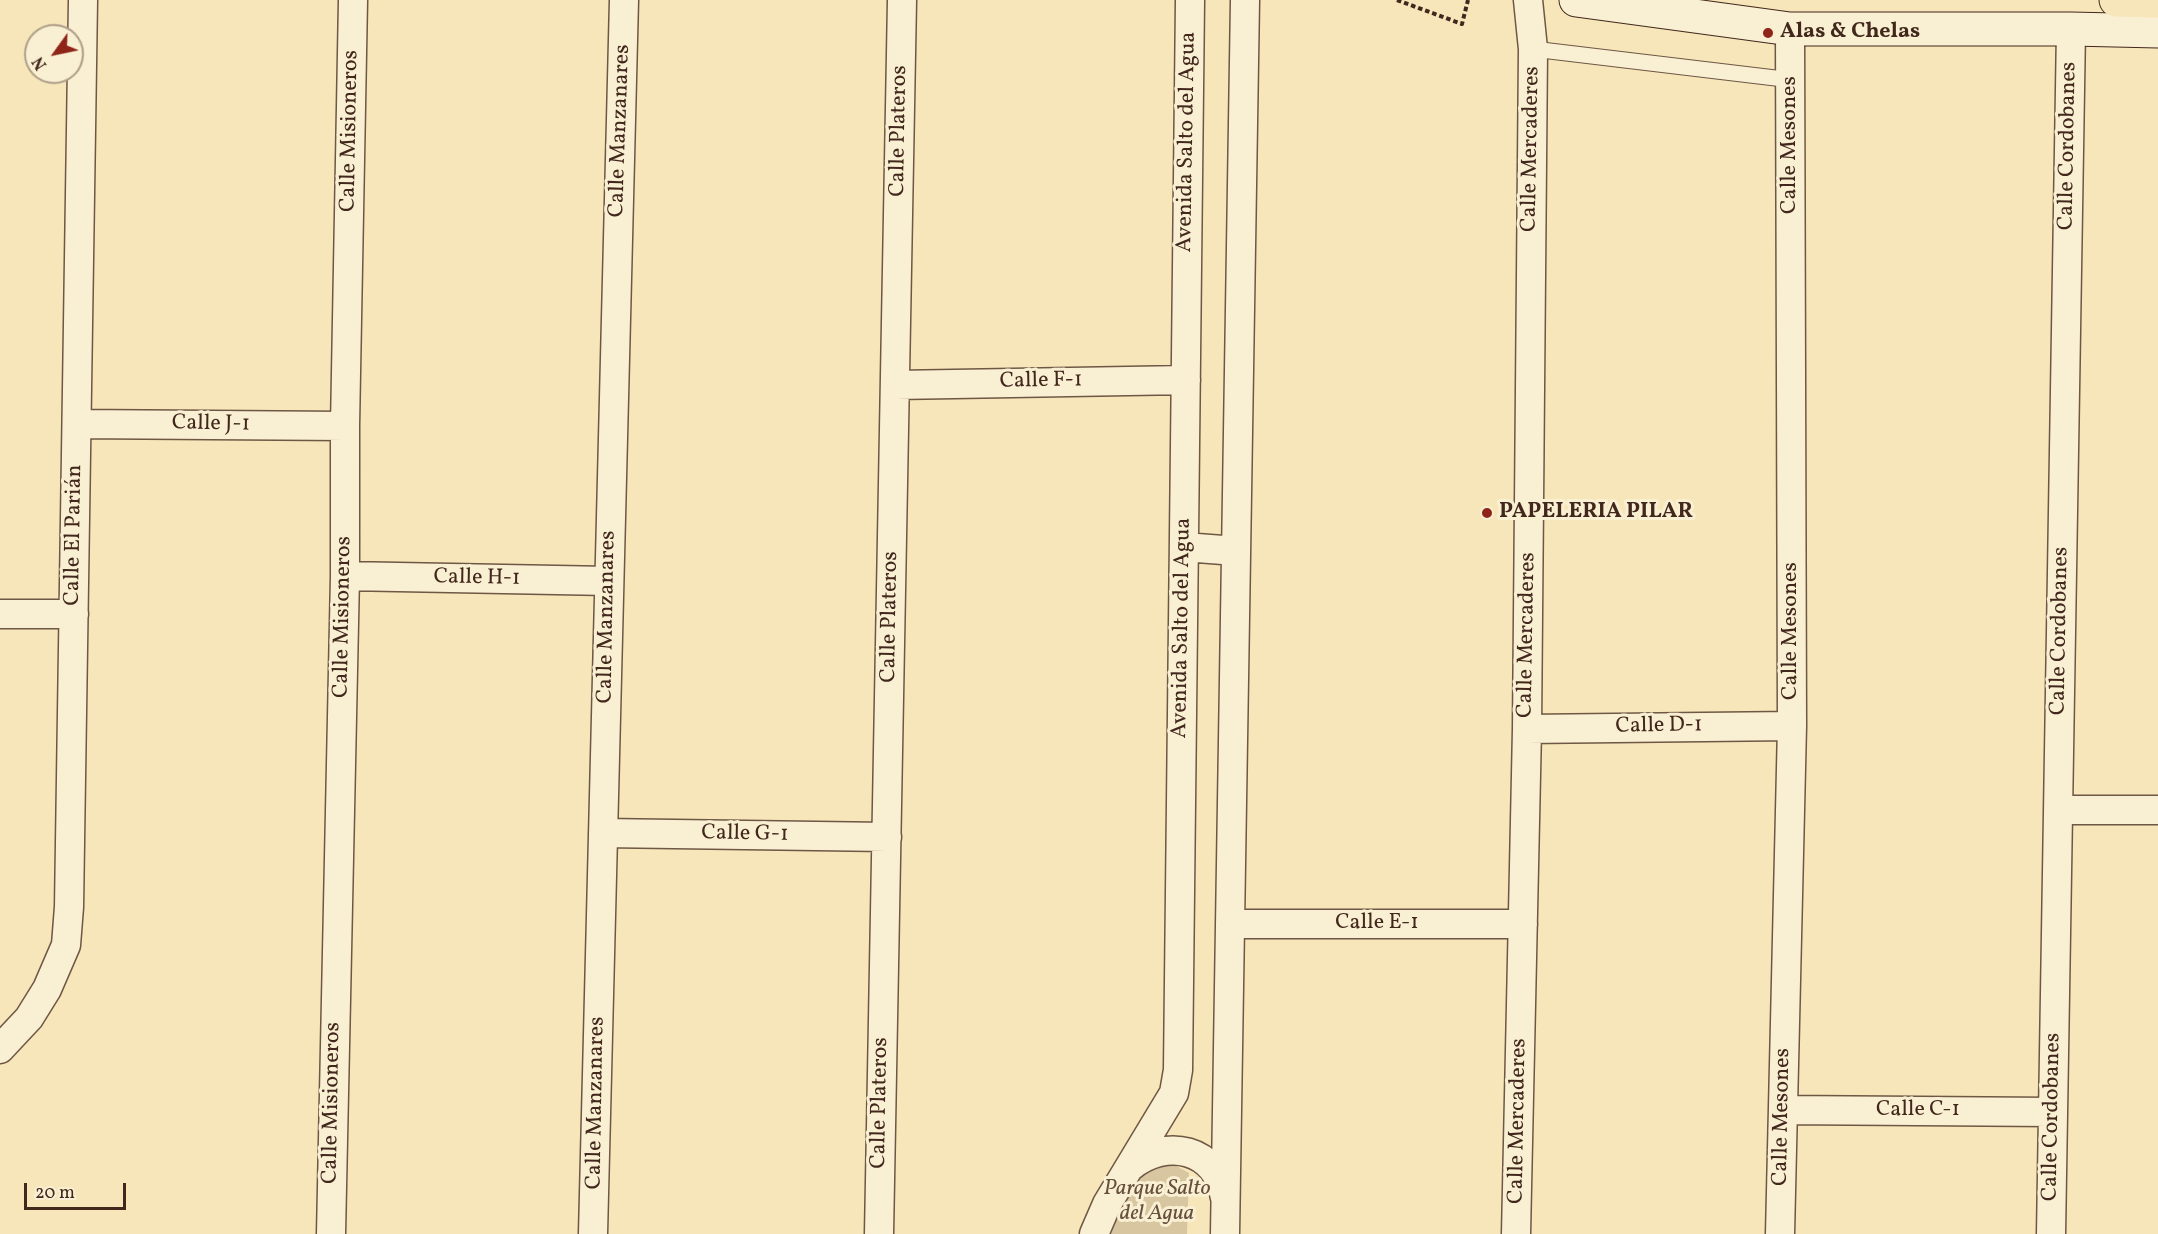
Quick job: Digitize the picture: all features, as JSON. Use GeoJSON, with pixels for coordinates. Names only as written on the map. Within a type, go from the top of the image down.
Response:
{"type":"FeatureCollection","features":[{"type":"Feature","properties":{"kind":"main road"},"geometry":{"type":"LineString","coordinates":[[1576,0],[1790,28],[2158,31]]}},
{"type":"Feature","properties":{"kind":"main road"},"geometry":{"type":"LineString","coordinates":[[2116,0],[2158,1]]}},
{"type":"Feature","properties":{"kind":"street","name":"Calle El Parián"},"geometry":{"type":"LineString","coordinates":[[0,1049],[29,1018],[47,989],[66,945],[69,896],[83,0]]}},
{"type":"Feature","properties":{"kind":"street","name":"Calle Misioneros"},"geometry":{"type":"LineString","coordinates":[[331,1234],[345,576],[345,426],[353,0]]}},
{"type":"Feature","properties":{"kind":"street","name":"Calle Manzanares"},"geometry":{"type":"LineString","coordinates":[[593,1234],[624,0]]}},
{"type":"Feature","properties":{"kind":"street","name":"Calle Plateros"},"geometry":{"type":"LineString","coordinates":[[879,1234],[902,0]]}},
{"type":"Feature","properties":{"kind":"street","name":"Avenida Salto del Agua"},"geometry":{"type":"LineString","coordinates":[[1094,1234],[1107,1204],[1174,1093],[1178,1070],[1190,0]]}},
{"type":"Feature","properties":{"kind":"street"},"geometry":{"type":"LineString","coordinates":[[1225,1234],[1245,0]]}},
{"type":"Feature","properties":{"kind":"street","name":"Calle Mercaderes"},"geometry":{"type":"LineString","coordinates":[[1516,1234],[1527,729],[1533,49],[1528,0]]}},
{"type":"Feature","properties":{"kind":"street","name":"Calle Mesones"},"geometry":{"type":"LineString","coordinates":[[1780,1234],[1792,726],[1792,81],[1790,28]]}},
{"type":"Feature","properties":{"kind":"street","name":"Calle Cordobanes"},"geometry":{"type":"LineString","coordinates":[[2051,1234],[2071,29]]}},
{"type":"Feature","properties":{"kind":"street","name":"Calle F-1"},"geometry":{"type":"LineString","coordinates":[[896,385],[1186,380]]}},
{"type":"Feature","properties":{"kind":"street","name":"Calle J-1"},"geometry":{"type":"LineString","coordinates":[[77,424],[345,426]]}},
{"type":"Feature","properties":{"kind":"street"},"geometry":{"type":"LineString","coordinates":[[1184,548],[1236,550]]}},
{"type":"Feature","properties":{"kind":"street","name":"Calle H-1"},"geometry":{"type":"LineString","coordinates":[[345,576],[609,581]]}},
{"type":"Feature","properties":{"kind":"street"},"geometry":{"type":"LineString","coordinates":[[0,614],[74,614]]}},
{"type":"Feature","properties":{"kind":"street","name":"Calle D-1"},"geometry":{"type":"LineString","coordinates":[[1527,729],[1792,726]]}},
{"type":"Feature","properties":{"kind":"street"},"geometry":{"type":"LineString","coordinates":[[2058,810],[2158,810]]}},
{"type":"Feature","properties":{"kind":"street","name":"Calle G-1"},"geometry":{"type":"LineString","coordinates":[[603,833],[887,837]]}},
{"type":"Feature","properties":{"kind":"street","name":"Calle E-1"},"geometry":{"type":"LineString","coordinates":[[1230,924],[1523,924]]}},
{"type":"Feature","properties":{"kind":"street","name":"Calle C-1"},"geometry":{"type":"LineString","coordinates":[[1783,1110],[2053,1112]]}},
{"type":"Feature","properties":{"kind":"street"},"geometry":{"type":"LineString","coordinates":[[1129,1168],[1140,1158],[1161,1151],[1182,1151],[1196,1156],[1209,1165],[1218,1177],[1224,1191],[1226,1206]]}},
{"type":"Feature","properties":{"kind":"lane"},"geometry":{"type":"LineString","coordinates":[[1533,49],[1792,81]]}},
{"type":"Feature","properties":{"kind":"path"},"geometry":{"type":"LineString","coordinates":[[1396,0],[1462,24],[1468,0]]}},
{"type":"Feature","properties":{"kind":"green space","name":"Parque Salto del Agua"},"geometry":{"type":"Polygon","coordinates":[[[1162,1158],[1189,1173],[1187,1234],[1109,1234],[1137,1172],[1162,1158]]]}},
{"type":"Feature","properties":{"kind":"place","name":"Alas & Chelas"},"geometry":{"type":"Point","coordinates":[1768,33]}},
{"type":"Feature","properties":{"kind":"place","name":"PAPELERIA PILAR"},"geometry":{"type":"Point","coordinates":[1487,513]}}]}
